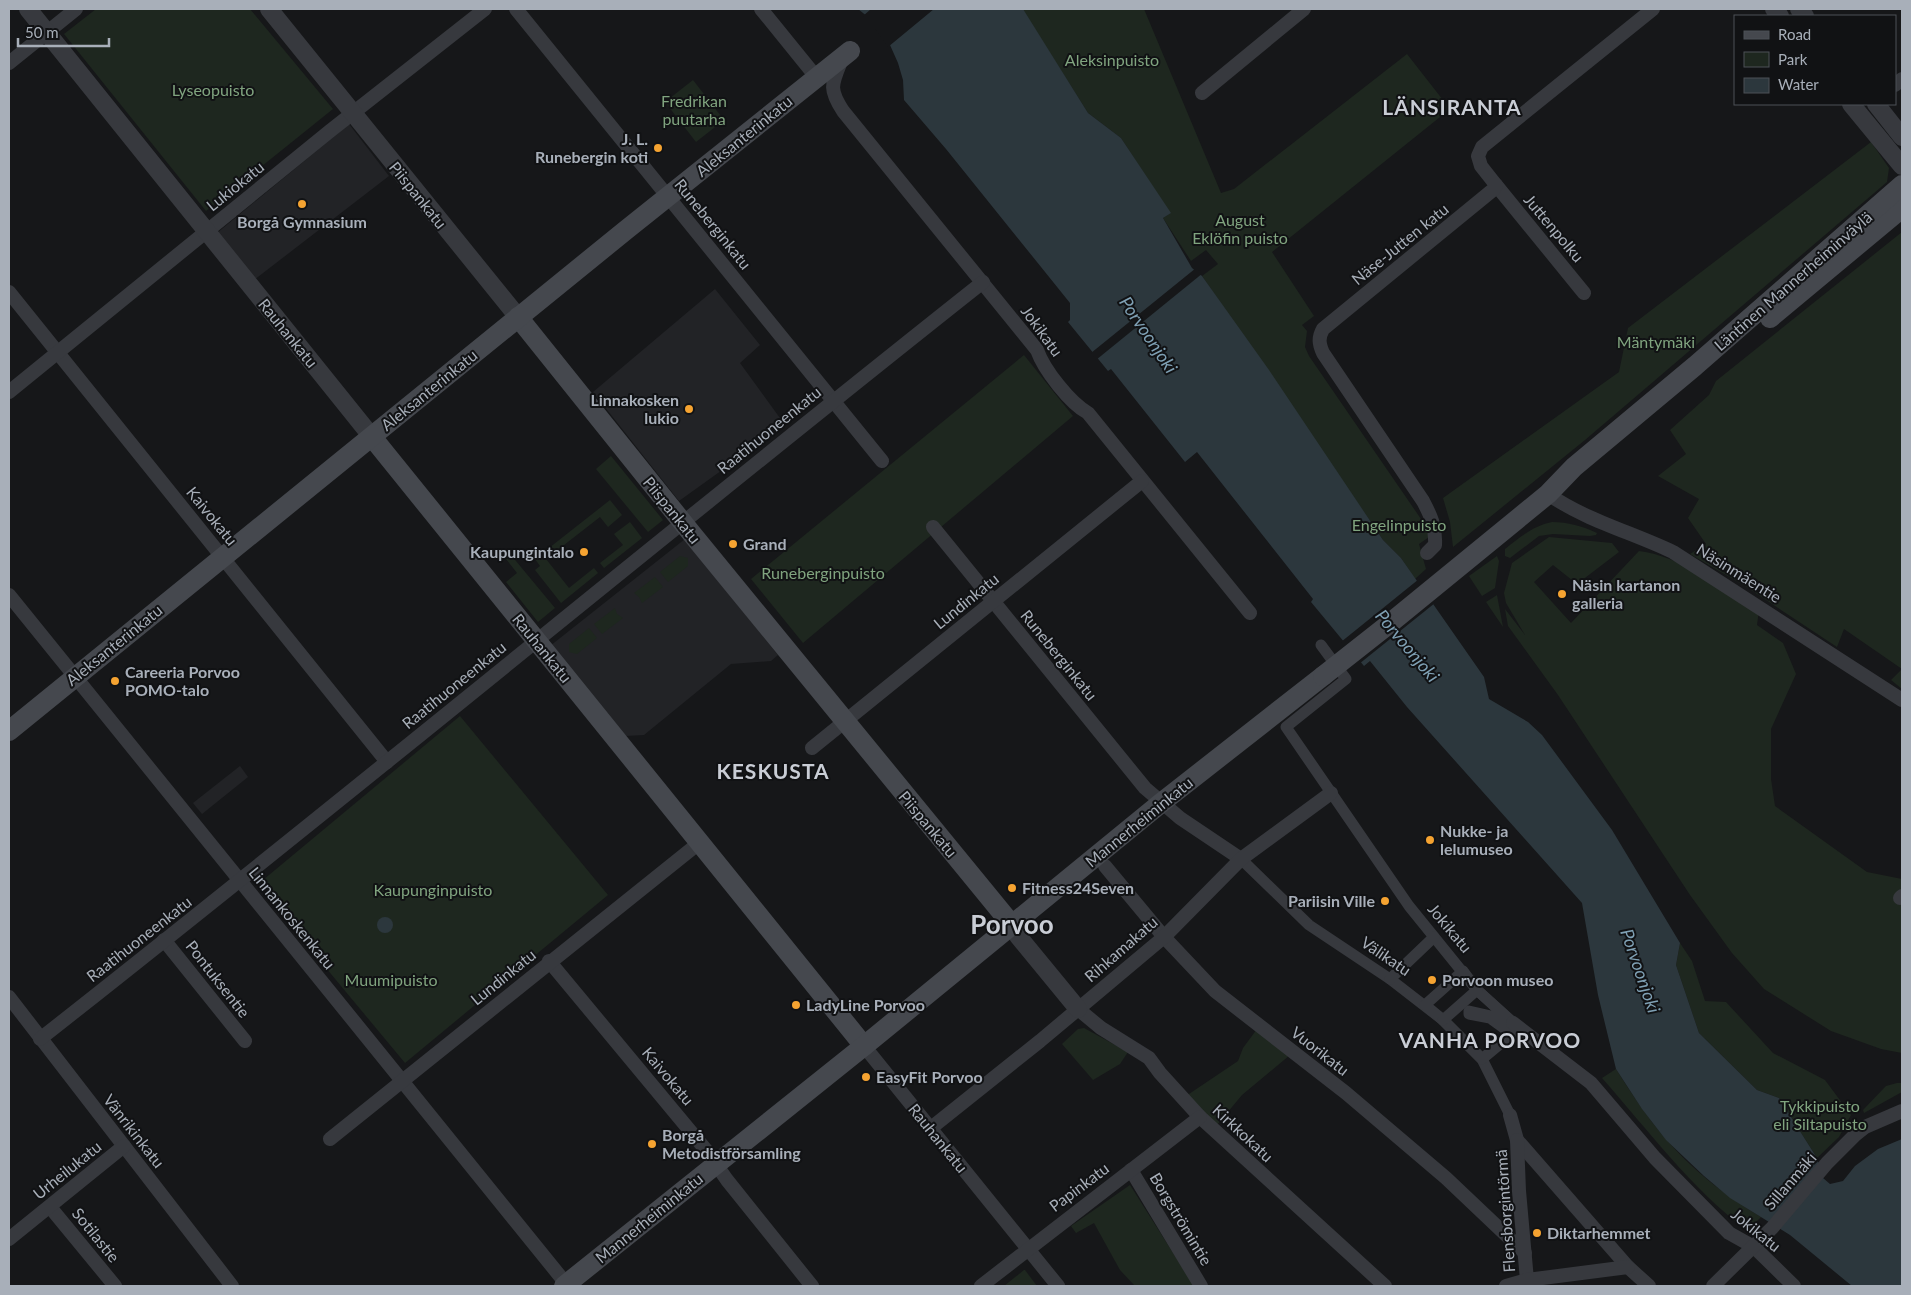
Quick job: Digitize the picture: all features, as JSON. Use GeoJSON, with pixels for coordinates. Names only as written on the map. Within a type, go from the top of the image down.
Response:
{"type":"FeatureCollection","features":[{"type":"Feature","properties":{"kind":"main road","name":"Aleksanterinkatu"},"geometry":{"type":"LineString","coordinates":[[9,731],[518,317],[846,55]]}},
{"type":"Feature","properties":{"kind":"main road","name":"Läntinen Mannerheiminväylä"},"geometry":{"type":"LineString","coordinates":[[1389,624],[1548,494],[1574,467],[1696,366],[1902,185]]}},
{"type":"Feature","properties":{"kind":"main road","name":"Läntinen Mannerheiminväylä"},"geometry":{"type":"LineString","coordinates":[[1548,494],[1582,477],[1902,208]]}},
{"type":"Feature","properties":{"kind":"main road","name":"Piispankatu"},"geometry":{"type":"LineString","coordinates":[[518,317],[844,722],[1012,925]]}},
{"type":"Feature","properties":{"kind":"main road","name":"Rauhankatu"},"geometry":{"type":"LineString","coordinates":[[372,437],[864,1046]]}},
{"type":"Feature","properties":{"kind":"main road","name":"Mannerheiminkatu"},"geometry":{"type":"LineString","coordinates":[[566,1286],[1161,803],[1389,624]]}},
{"type":"Feature","properties":{"kind":"street","name":"Rauhankatu"},"geometry":{"type":"LineString","coordinates":[[28,9],[372,437]]}},
{"type":"Feature","properties":{"kind":"street"},"geometry":{"type":"LineString","coordinates":[[9,63],[76,9]]}},
{"type":"Feature","properties":{"kind":"street","name":"Piispankatu"},"geometry":{"type":"LineString","coordinates":[[268,9],[518,317]]}},
{"type":"Feature","properties":{"kind":"street","name":"Lukiokatu"},"geometry":{"type":"LineString","coordinates":[[9,392],[485,9]]}},
{"type":"Feature","properties":{"kind":"street","name":"Runeberginkatu"},"geometry":{"type":"LineString","coordinates":[[516,9],[882,461]]}},
{"type":"Feature","properties":{"kind":"street"},"geometry":{"type":"LineString","coordinates":[[761,9],[817,78]]}},
{"type":"Feature","properties":{"kind":"street"},"geometry":{"type":"LineString","coordinates":[[1202,92],[1304,9]]}},
{"type":"Feature","properties":{"kind":"street"},"geometry":{"type":"LineString","coordinates":[[1496,186],[1481,166],[1478,156],[1482,147],[1653,9]]}},
{"type":"Feature","properties":{"kind":"street","name":"Jokikatu"},"geometry":{"type":"LineString","coordinates":[[846,55],[836,75],[833,90],[833,96],[843,112],[1038,350],[1041,361],[1078,407],[1088,413],[1250,613]]}},
{"type":"Feature","properties":{"kind":"street"},"geometry":{"type":"LineString","coordinates":[[1865,106],[1902,137]]}},
{"type":"Feature","properties":{"kind":"street"},"geometry":{"type":"LineString","coordinates":[[1865,106],[1902,166]]}},
{"type":"Feature","properties":{"kind":"street","name":"Juttenpolku"},"geometry":{"type":"LineString","coordinates":[[1496,186],[1584,293]]}},
{"type":"Feature","properties":{"kind":"street","name":"Näse-Jutten katu"},"geometry":{"type":"LineString","coordinates":[[1427,554],[1436,545],[1436,530],[1432,518],[1423,501],[1323,353],[1319,346],[1320,334],[1323,329],[1482,200],[1496,186]]}},
{"type":"Feature","properties":{"kind":"street","name":"Raatihuoneenkatu"},"geometry":{"type":"LineString","coordinates":[[40,1039],[240,881],[682,522],[983,282]]}},
{"type":"Feature","properties":{"kind":"street","name":"Kaivokatu"},"geometry":{"type":"LineString","coordinates":[[9,292],[387,762]]}},
{"type":"Feature","properties":{"kind":"street","name":"Lundinkatu"},"geometry":{"type":"LineString","coordinates":[[812,748],[1142,481]]}},
{"type":"Feature","properties":{"kind":"street","name":"Näsinmäentie"},"geometry":{"type":"LineString","coordinates":[[1548,494],[1567,507],[1673,552],[1902,700]]}},
{"type":"Feature","properties":{"kind":"street","name":"Runeberginkatu"},"geometry":{"type":"LineString","coordinates":[[933,527],[1145,788],[1161,803]]}},
{"type":"Feature","properties":{"kind":"street","name":"Linnankoskenkatu"},"geometry":{"type":"LineString","coordinates":[[9,595],[566,1286]]}},
{"type":"Feature","properties":{"kind":"street","name":"Jokikatu"},"geometry":{"type":"LineString","coordinates":[[1320,645],[1346,679],[1286,727],[1404,899],[1477,990],[1518,1027],[1591,1083],[1655,1158],[1722,1227],[1754,1247],[1794,1286]]}},
{"type":"Feature","properties":{"kind":"street","name":"Rihkamakatu"},"geometry":{"type":"LineString","coordinates":[[931,1128],[1164,937],[1241,859],[1331,793]]}},
{"type":"Feature","properties":{"kind":"street","name":"Välikatu"},"geometry":{"type":"LineString","coordinates":[[1161,803],[1241,859],[1309,925],[1390,979],[1443,1020]]}},
{"type":"Feature","properties":{"kind":"street","name":"Lundinkatu"},"geometry":{"type":"LineString","coordinates":[[330,1139],[549,961],[699,843]]}},
{"type":"Feature","properties":{"kind":"street","name":"Vuorikatu"},"geometry":{"type":"LineString","coordinates":[[1105,866],[1164,937],[1215,992],[1346,1093],[1446,1178],[1525,1253]]}},
{"type":"Feature","properties":{"kind":"street","name":"Piispankatu"},"geometry":{"type":"LineString","coordinates":[[1012,925],[1018,936],[1078,1009]]}},
{"type":"Feature","properties":{"kind":"street"},"geometry":{"type":"LineString","coordinates":[[1390,979],[1434,937]]}},
{"type":"Feature","properties":{"kind":"street","name":"Pontuksentie"},"geometry":{"type":"LineString","coordinates":[[164,940],[245,1041]]}},
{"type":"Feature","properties":{"kind":"street","name":"Kaivokatu"},"geometry":{"type":"LineString","coordinates":[[549,961],[706,1150],[812,1286]]}},
{"type":"Feature","properties":{"kind":"street"},"geometry":{"type":"LineString","coordinates":[[1425,1005],[1463,971]]}},
{"type":"Feature","properties":{"kind":"street"},"geometry":{"type":"LineString","coordinates":[[1477,990],[1443,1020],[1482,1059],[1510,1115],[1517,1140],[1628,1267],[1649,1286]]}},
{"type":"Feature","properties":{"kind":"street","name":"Vänrikinkatu"},"geometry":{"type":"LineString","coordinates":[[9,997],[232,1286]]}},
{"type":"Feature","properties":{"kind":"street","name":"Kirkkokatu"},"geometry":{"type":"LineString","coordinates":[[1078,1009],[1100,1028],[1149,1058],[1200,1117],[1385,1286]]}},
{"type":"Feature","properties":{"kind":"street"},"geometry":{"type":"LineString","coordinates":[[1482,1059],[1512,1034],[1490,1018],[1469,1014],[1469,1011],[1491,1016],[1513,1033],[1518,1027]]}},
{"type":"Feature","properties":{"kind":"street","name":"Rauhankatu"},"geometry":{"type":"LineString","coordinates":[[864,1046],[1058,1286]]}},
{"type":"Feature","properties":{"kind":"street","name":"Sillanmäki"},"geometry":{"type":"LineString","coordinates":[[1713,1286],[1772,1228],[1844,1145],[1865,1127],[1902,1111]]}},
{"type":"Feature","properties":{"kind":"street","name":"Papinkatu"},"geometry":{"type":"LineString","coordinates":[[981,1286],[1200,1117]]}},
{"type":"Feature","properties":{"kind":"street","name":"Flensborgintörmä"},"geometry":{"type":"LineString","coordinates":[[1517,1140],[1519,1191],[1527,1280]]}},
{"type":"Feature","properties":{"kind":"street","name":"Urheilukatu"},"geometry":{"type":"LineString","coordinates":[[9,1239],[124,1146]]}},
{"type":"Feature","properties":{"kind":"street","name":"Borgströmintie"},"geometry":{"type":"LineString","coordinates":[[1131,1170],[1200,1286]]}},
{"type":"Feature","properties":{"kind":"street","name":"Sotilastie"},"geometry":{"type":"LineString","coordinates":[[50,1207],[115,1286]]}},
{"type":"Feature","properties":{"kind":"street"},"geometry":{"type":"LineString","coordinates":[[1506,1286],[1527,1280],[1628,1267]]}},
{"type":"Feature","properties":{"kind":"shaded area","name":"Borgå Gymnasium"},"geometry":{"type":"Polygon","coordinates":[[[349,124],[389,176],[254,280],[217,233],[349,124]]]}},
{"type":"Feature","properties":{"kind":"shaded area","name":"Linnakosken lukio"},"geometry":{"type":"Polygon","coordinates":[[[715,289],[760,345],[740,363],[785,425],[679,501],[593,392],[715,289]]]}},
{"type":"Feature","properties":{"kind":"shaded area"},"geometry":{"type":"Polygon","coordinates":[[[685,539],[778,655],[771,661],[731,664],[644,735],[625,736],[550,646],[685,539]]]}},
{"type":"Feature","properties":{"kind":"shaded area"},"geometry":{"type":"Polygon","coordinates":[[[240,766],[248,777],[202,814],[193,803],[240,766]]]}},
{"type":"Feature","properties":{"kind":"green space","name":"Lyseopuisto"},"geometry":{"type":"Polygon","coordinates":[[[96,9],[250,9],[333,109],[206,211],[64,34],[96,9]]]}},
{"type":"Feature","properties":{"kind":"green space"},"geometry":{"type":"Polygon","coordinates":[[[1022,9],[1144,9],[1221,193],[1234,189],[1407,54],[1450,109],[1272,252],[1314,316],[1302,325],[1307,331],[1305,347],[1309,356],[1432,535],[1419,544],[1426,569],[1415,579],[1401,558],[1383,540],[1202,276],[1218,264],[1206,250],[1191,261],[1163,218],[1170,213],[1121,138],[1088,113],[1022,9]]]}},
{"type":"Feature","properties":{"kind":"green space","name":"Fredrikan puutarha"},"geometry":{"type":"Polygon","coordinates":[[[693,80],[724,120],[696,142],[665,102],[693,80]]]}},
{"type":"Feature","properties":{"kind":"green space","name":"Mäntymäki"},"geometry":{"type":"Polygon","coordinates":[[[1871,142],[1889,168],[1887,182],[1585,440],[1453,547],[1450,522],[1443,498],[1619,372],[1628,328],[1871,142]]]}},
{"type":"Feature","properties":{"kind":"green space"},"geometry":{"type":"Polygon","coordinates":[[[1902,232],[1902,669],[1844,629],[1837,647],[1745,586],[1690,554],[1706,544],[1688,518],[1699,499],[1658,476],[1686,454],[1670,430],[1709,395],[1716,381],[1902,232]]]}},
{"type":"Feature","properties":{"kind":"green space","name":"Runeberginpuisto"},"geometry":{"type":"Polygon","coordinates":[[[1024,355],[1073,416],[803,643],[751,579],[1024,355]]]}},
{"type":"Feature","properties":{"kind":"green space"},"geometry":{"type":"Polygon","coordinates":[[[611,456],[663,520],[648,532],[596,469],[611,456]]]}},
{"type":"Feature","properties":{"kind":"green space"},"geometry":{"type":"Polygon","coordinates":[[[610,500],[622,515],[608,527],[600,517],[546,559],[569,588],[594,568],[598,573],[561,603],[535,570],[540,566],[535,559],[610,500]]]}},
{"type":"Feature","properties":{"kind":"green space"},"geometry":{"type":"Polygon","coordinates":[[[630,522],[642,538],[604,568],[600,563],[623,545],[614,534],[630,522]]]}},
{"type":"Feature","properties":{"kind":"green space"},"geometry":{"type":"Polygon","coordinates":[[[1552,522],[1575,525],[1597,533],[1590,536],[1553,534],[1539,536],[1510,558],[1505,556],[1505,549],[1521,536],[1539,526],[1552,522]]]}},
{"type":"Feature","properties":{"kind":"green space"},"geometry":{"type":"Polygon","coordinates":[[[1549,537],[1612,543],[1619,552],[1577,584],[1553,565],[1534,582],[1571,623],[1639,551],[1670,559],[1685,566],[1759,610],[1757,625],[1783,643],[1796,674],[1771,729],[1771,779],[1775,806],[1867,872],[1902,879],[1902,1053],[1881,1049],[1831,1031],[1764,989],[1732,953],[1690,895],[1558,695],[1508,626],[1505,609],[1525,635],[1506,603],[1504,593],[1512,563],[1549,537]]]}},
{"type":"Feature","properties":{"kind":"green space"},"geometry":{"type":"Polygon","coordinates":[[[511,555],[555,608],[538,622],[506,582],[517,573],[506,559],[511,555]]]}},
{"type":"Feature","properties":{"kind":"green space"},"geometry":{"type":"Polygon","coordinates":[[[680,556],[688,558],[688,566],[668,582],[660,572],[680,556]]]}},
{"type":"Feature","properties":{"kind":"green space"},"geometry":{"type":"Polygon","coordinates":[[[1497,556],[1499,561],[1495,588],[1482,596],[1469,576],[1497,556]]]}},
{"type":"Feature","properties":{"kind":"green space"},"geometry":{"type":"Polygon","coordinates":[[[655,577],[663,587],[642,603],[634,593],[655,577]]]}},
{"type":"Feature","properties":{"kind":"green space"},"geometry":{"type":"Polygon","coordinates":[[[1497,595],[1503,627],[1486,602],[1497,595]]]}},
{"type":"Feature","properties":{"kind":"green space"},"geometry":{"type":"Polygon","coordinates":[[[615,608],[617,614],[623,618],[602,634],[594,624],[615,608]]]}},
{"type":"Feature","properties":{"kind":"green space"},"geometry":{"type":"Polygon","coordinates":[[[589,628],[597,638],[577,654],[569,652],[569,644],[589,628]]]}},
{"type":"Feature","properties":{"kind":"green space"},"geometry":{"type":"Polygon","coordinates":[[[1902,669],[1902,689],[1891,680],[1902,669]]]}},
{"type":"Feature","properties":{"kind":"green space","name":"Kaupunginpuisto"},"geometry":{"type":"Polygon","coordinates":[[[460,716],[608,895],[405,1063],[257,885],[460,716]]]}},
{"type":"Feature","properties":{"kind":"green space","name":"Tykkipuisto eli Siltapuisto"},"geometry":{"type":"Polygon","coordinates":[[[1680,943],[1692,961],[1705,1001],[1726,1002],[1773,1053],[1825,1080],[1851,1115],[1839,1137],[1817,1158],[1779,1098],[1757,1090],[1699,1033],[1676,965],[1680,943]]]}},
{"type":"Feature","properties":{"kind":"green space"},"geometry":{"type":"Polygon","coordinates":[[[1084,1028],[1128,1052],[1120,1064],[1093,1080],[1062,1044],[1078,1029],[1084,1028]]]}},
{"type":"Feature","properties":{"kind":"green space"},"geometry":{"type":"Polygon","coordinates":[[[1257,1029],[1290,1055],[1242,1095],[1217,1125],[1186,1096],[1238,1061],[1243,1048],[1257,1029]]]}},
{"type":"Feature","properties":{"kind":"green space"},"geometry":{"type":"Polygon","coordinates":[[[1616,1069],[1633,1096],[1675,1150],[1710,1182],[1761,1217],[1755,1223],[1745,1229],[1706,1195],[1670,1157],[1602,1078],[1616,1069]]]}},
{"type":"Feature","properties":{"kind":"green space"},"geometry":{"type":"Polygon","coordinates":[[[1902,1083],[1902,1092],[1864,1113],[1863,1110],[1886,1086],[1902,1083]]]}},
{"type":"Feature","properties":{"kind":"green space"},"geometry":{"type":"Polygon","coordinates":[[[1130,1185],[1194,1286],[1135,1286],[1120,1270],[1094,1223],[1076,1233],[1071,1226],[1130,1185]]]}},
{"type":"Feature","properties":{"kind":"green space"},"geometry":{"type":"Polygon","coordinates":[[[1024,1270],[1037,1286],[1004,1286],[1024,1270]]]}},
{"type":"Feature","properties":{"kind":"water","name":"Porvoonjoki"},"geometry":{"type":"Polygon","coordinates":[[[858,9],[1023,9],[1088,113],[1121,138],[1171,213],[1163,218],[1192,268],[1202,276],[1269,370],[1383,540],[1401,558],[1484,677],[1489,699],[1528,722],[1542,735],[1612,830],[1680,943],[1676,965],[1699,1033],[1757,1090],[1779,1098],[1817,1158],[1823,1178],[1830,1184],[1843,1181],[1855,1166],[1878,1149],[1902,1139],[1902,1286],[1852,1286],[1790,1235],[1730,1198],[1666,1140],[1642,1109],[1616,1069],[1598,995],[1582,903],[1407,707],[1370,661],[1364,666],[1311,602],[1313,599],[1197,452],[1185,462],[1111,369],[1108,371],[1068,322],[1070,320],[1070,303],[904,100],[903,80],[890,45],[868,17],[858,9]]]}},
{"type":"Feature","properties":{"kind":"water"},"geometry":{"type":"Polygon","coordinates":[[[385,917],[393,925],[385,933],[377,925],[385,917]]]}},
{"type":"Feature","properties":{"kind":"pier"},"geometry":{"type":"Polygon","coordinates":[[[871,9],[934,9],[888,47],[863,16],[871,9]]]}},
{"type":"Feature","properties":{"kind":"pier"},"geometry":{"type":"Polygon","coordinates":[[[1196,268],[1203,273],[1096,360],[1091,353],[1196,268]]]}},
{"type":"Feature","properties":{"kind":"pier"},"geometry":{"type":"Polygon","coordinates":[[[1419,579],[1435,603],[1359,664],[1341,642],[1419,579]]]}},
{"type":"Feature","properties":{"kind":"place","name":"J. L. Runebergin koti"},"geometry":{"type":"Point","coordinates":[658,148]}},
{"type":"Feature","properties":{"kind":"place","name":"Borgå Gymnasium"},"geometry":{"type":"Point","coordinates":[302,204]}},
{"type":"Feature","properties":{"kind":"place","name":"Linnakosken lukio"},"geometry":{"type":"Point","coordinates":[689,409]}},
{"type":"Feature","properties":{"kind":"place","name":"Grand"},"geometry":{"type":"Point","coordinates":[733,544]}},
{"type":"Feature","properties":{"kind":"place","name":"Kaupungintalo"},"geometry":{"type":"Point","coordinates":[584,552]}},
{"type":"Feature","properties":{"kind":"place","name":"Näsin kartanon galleria"},"geometry":{"type":"Point","coordinates":[1562,594]}},
{"type":"Feature","properties":{"kind":"place","name":"Careeria Porvoo POMO-talo"},"geometry":{"type":"Point","coordinates":[115,681]}},
{"type":"Feature","properties":{"kind":"place","name":"Nukke- ja lelumuseo"},"geometry":{"type":"Point","coordinates":[1430,840]}},
{"type":"Feature","properties":{"kind":"place","name":"Fitness24Seven"},"geometry":{"type":"Point","coordinates":[1012,888]}},
{"type":"Feature","properties":{"kind":"place","name":"Pariisin Ville"},"geometry":{"type":"Point","coordinates":[1385,901]}},
{"type":"Feature","properties":{"kind":"place","name":"Porvoon museo"},"geometry":{"type":"Point","coordinates":[1432,980]}},
{"type":"Feature","properties":{"kind":"place","name":"LadyLine Porvoo"},"geometry":{"type":"Point","coordinates":[796,1005]}},
{"type":"Feature","properties":{"kind":"place","name":"EasyFit Porvoo"},"geometry":{"type":"Point","coordinates":[866,1077]}},
{"type":"Feature","properties":{"kind":"place","name":"Borgå Metodistförsamling"},"geometry":{"type":"Point","coordinates":[652,1144]}},
{"type":"Feature","properties":{"kind":"place","name":"Diktarhemmet"},"geometry":{"type":"Point","coordinates":[1537,1233]}},
{"type":"Feature","properties":{"kind":"district","name":"LÄNSIRANTA"},"geometry":{"type":"Point","coordinates":[1452,108]}},
{"type":"Feature","properties":{"kind":"district","name":"KESKUSTA"},"geometry":{"type":"Point","coordinates":[773,772]}},
{"type":"Feature","properties":{"kind":"district","name":"Porvoo"},"geometry":{"type":"Point","coordinates":[1012,925]}},
{"type":"Feature","properties":{"kind":"district","name":"VANHA PORVOO"},"geometry":{"type":"Point","coordinates":[1490,1041]}},
{"type":"Feature","properties":{"kind":"park label","name":"Aleksinpuisto"},"geometry":{"type":"Point","coordinates":[1112,60]}},
{"type":"Feature","properties":{"kind":"park label","name":"August Eklöfin puisto"},"geometry":{"type":"Point","coordinates":[1240,229]}},
{"type":"Feature","properties":{"kind":"park label","name":"Engelinpuisto"},"geometry":{"type":"Point","coordinates":[1399,525]}},
{"type":"Feature","properties":{"kind":"park label","name":"Muumipuisto"},"geometry":{"type":"Point","coordinates":[391,980]}}]}
